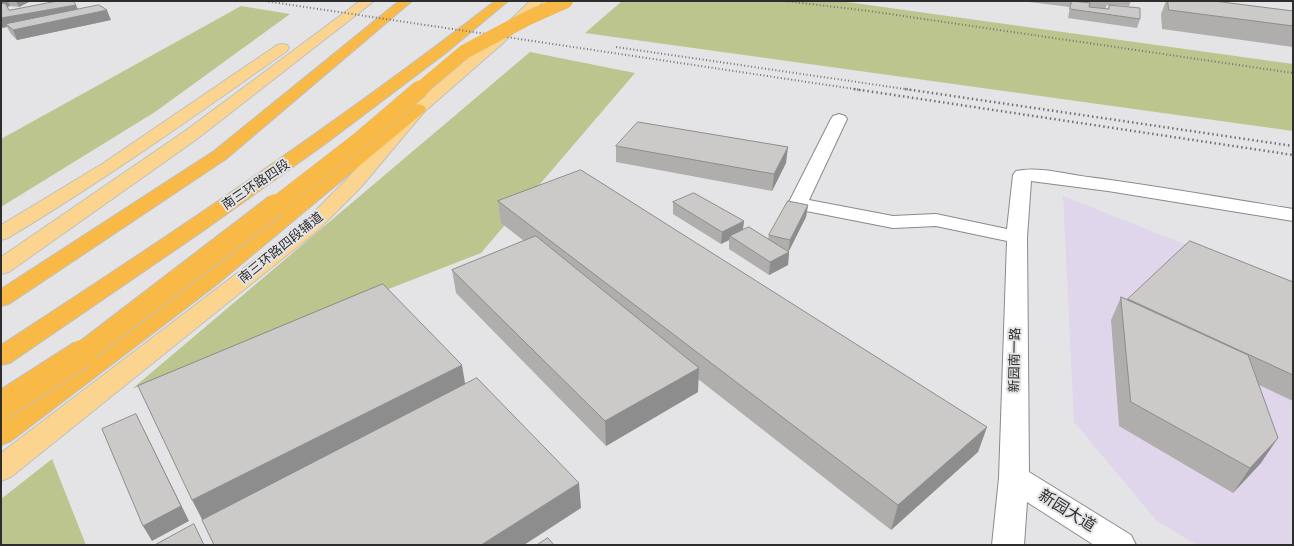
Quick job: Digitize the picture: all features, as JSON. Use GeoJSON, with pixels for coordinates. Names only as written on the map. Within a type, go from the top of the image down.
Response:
{"type":"FeatureCollection","features":[{"type":"Feature","properties":{"kind":"highway"},"geometry":{"type":"LineString","coordinates":[[256,105],[386,1]]}},
{"type":"Feature","properties":{"kind":"highway"},"geometry":{"type":"LineString","coordinates":[[1,299],[220,155],[406,1]]}},
{"type":"Feature","properties":{"kind":"highway","name":"南三环路四段"},"geometry":{"type":"LineString","coordinates":[[1,357],[311,148],[422,66],[502,1]]}},
{"type":"Feature","properties":{"kind":"highway"},"geometry":{"type":"LineString","coordinates":[[1,406],[80,355],[358,141],[464,52],[528,18],[566,1]]}},
{"type":"Feature","properties":{"kind":"highway"},"geometry":{"type":"LineString","coordinates":[[1,434],[207,281],[418,109]]}},
{"type":"Feature","properties":{"kind":"highway"},"geometry":{"type":"LineString","coordinates":[[113,225],[208,145]]}},
{"type":"Feature","properties":{"kind":"main road"},"geometry":{"type":"LineString","coordinates":[[1,234],[38,213],[201,104],[346,1]]}},
{"type":"Feature","properties":{"kind":"main road"},"geometry":{"type":"LineString","coordinates":[[1,267],[110,193],[368,1]]}},
{"type":"Feature","properties":{"kind":"main road","name":"南三环路四段辅道"},"geometry":{"type":"LineString","coordinates":[[1,469],[310,227],[354,183],[418,109],[498,40],[537,1]]}},
{"type":"Feature","properties":{"kind":"main road"},"geometry":{"type":"LineString","coordinates":[[354,183],[501,54],[552,1]]}},
{"type":"Feature","properties":{"kind":"main road"},"geometry":{"type":"LineString","coordinates":[[1,251],[48,225],[191,134]]}},
{"type":"Feature","properties":{"kind":"street"},"geometry":{"type":"LineString","coordinates":[[839,119],[798,204],[893,222],[936,220],[1017,237]]}},
{"type":"Feature","properties":{"kind":"street","name":"新园南一路"},"geometry":{"type":"LineString","coordinates":[[1008,545],[1014,478],[1017,237],[1022,175],[1044,176],[1101,184],[1293,215]]}},
{"type":"Feature","properties":{"kind":"street","name":"新园大道"},"geometry":{"type":"LineString","coordinates":[[1014,478],[1120,545]]}},
{"type":"Feature","properties":{"kind":"shaded area"},"geometry":{"type":"Polygon","coordinates":[[[1063,196],[1293,287],[1293,545],[1197,545],[1156,520],[1074,422],[1063,196]]]}},
{"type":"Feature","properties":{"kind":"green space"},"geometry":{"type":"Polygon","coordinates":[[[622,1],[840,1],[1293,64],[1293,131],[585,33],[622,1]]]}},
{"type":"Feature","properties":{"kind":"green space"},"geometry":{"type":"Polygon","coordinates":[[[241,6],[290,14],[155,112],[1,207],[1,139],[241,6]]]}},
{"type":"Feature","properties":{"kind":"green space"},"geometry":{"type":"Polygon","coordinates":[[[530,52],[635,73],[481,253],[132,389],[530,52]]]}},
{"type":"Feature","properties":{"kind":"green space"},"geometry":{"type":"Polygon","coordinates":[[[52,459],[86,545],[1,545],[1,499],[52,459]]]}},
{"type":"Feature","properties":{"kind":"building"},"geometry":{"type":"Polygon","coordinates":[[[58,1],[73,1],[76,5],[1,18],[1,4],[5,3],[9,10],[58,1]]]}},
{"type":"Feature","properties":{"kind":"building"},"geometry":{"type":"Polygon","coordinates":[[[1072,1],[1090,3],[1089,7],[1109,9],[1109,5],[1140,8],[1140,19],[1070,9],[1072,1]]]}},
{"type":"Feature","properties":{"kind":"building"},"geometry":{"type":"Polygon","coordinates":[[[1168,1],[1214,1],[1293,11],[1293,26],[1169,10],[1168,1]]]}},
{"type":"Feature","properties":{"kind":"building"},"geometry":{"type":"Polygon","coordinates":[[[99,5],[107,10],[13,30],[6,24],[99,5]]]}},
{"type":"Feature","properties":{"kind":"building"},"geometry":{"type":"Polygon","coordinates":[[[638,122],[788,147],[774,174],[616,146],[638,122]]]}},
{"type":"Feature","properties":{"kind":"building"},"geometry":{"type":"Polygon","coordinates":[[[581,170],[987,427],[898,505],[498,201],[581,170]]]}},
{"type":"Feature","properties":{"kind":"building"},"geometry":{"type":"Polygon","coordinates":[[[694,193],[744,221],[722,232],[673,202],[694,193]]]}},
{"type":"Feature","properties":{"kind":"building"},"geometry":{"type":"Polygon","coordinates":[[[788,201],[808,205],[790,240],[769,235],[788,201]]]}},
{"type":"Feature","properties":{"kind":"building"},"geometry":{"type":"Polygon","coordinates":[[[749,227],[789,252],[770,262],[730,236],[749,227]]]}},
{"type":"Feature","properties":{"kind":"building"},"geometry":{"type":"Polygon","coordinates":[[[536,236],[699,368],[605,421],[452,270],[536,236]]]}},
{"type":"Feature","properties":{"kind":"building"},"geometry":{"type":"Polygon","coordinates":[[[1190,241],[1293,282],[1293,375],[1128,299],[1190,241]]]}},
{"type":"Feature","properties":{"kind":"building"},"geometry":{"type":"Polygon","coordinates":[[[383,284],[462,365],[192,500],[138,386],[383,284]]]}},
{"type":"Feature","properties":{"kind":"building"},"geometry":{"type":"Polygon","coordinates":[[[1121,297],[1248,355],[1278,438],[1250,468],[1131,402],[1121,297]]]}},
{"type":"Feature","properties":{"kind":"building"},"geometry":{"type":"Polygon","coordinates":[[[477,378],[579,483],[481,545],[214,545],[202,520],[477,378]]]}},
{"type":"Feature","properties":{"kind":"building"},"geometry":{"type":"Polygon","coordinates":[[[136,414],[181,506],[143,526],[102,429],[136,414]]]}},
{"type":"Feature","properties":{"kind":"building"},"geometry":{"type":"Polygon","coordinates":[[[194,524],[204,545],[155,545],[194,524]]]}},
{"type":"Feature","properties":{"kind":"building"},"geometry":{"type":"Polygon","coordinates":[[[548,538],[554,545],[537,545],[548,538]]]}},
{"type":"Feature","properties":{"kind":"railway"},"geometry":{"type":"LineString","coordinates":[[265,1],[861,90]]}},
{"type":"Feature","properties":{"kind":"railway"},"geometry":{"type":"LineString","coordinates":[[785,1],[869,11],[1293,73]]}},
{"type":"Feature","properties":{"kind":"railway"},"geometry":{"type":"LineString","coordinates":[[616,47],[912,90]]}},
{"type":"Feature","properties":{"kind":"railway"},"geometry":{"type":"LineString","coordinates":[[854,89],[1293,155]]}},
{"type":"Feature","properties":{"kind":"railway"},"geometry":{"type":"LineString","coordinates":[[905,89],[1293,146]]}}]}
